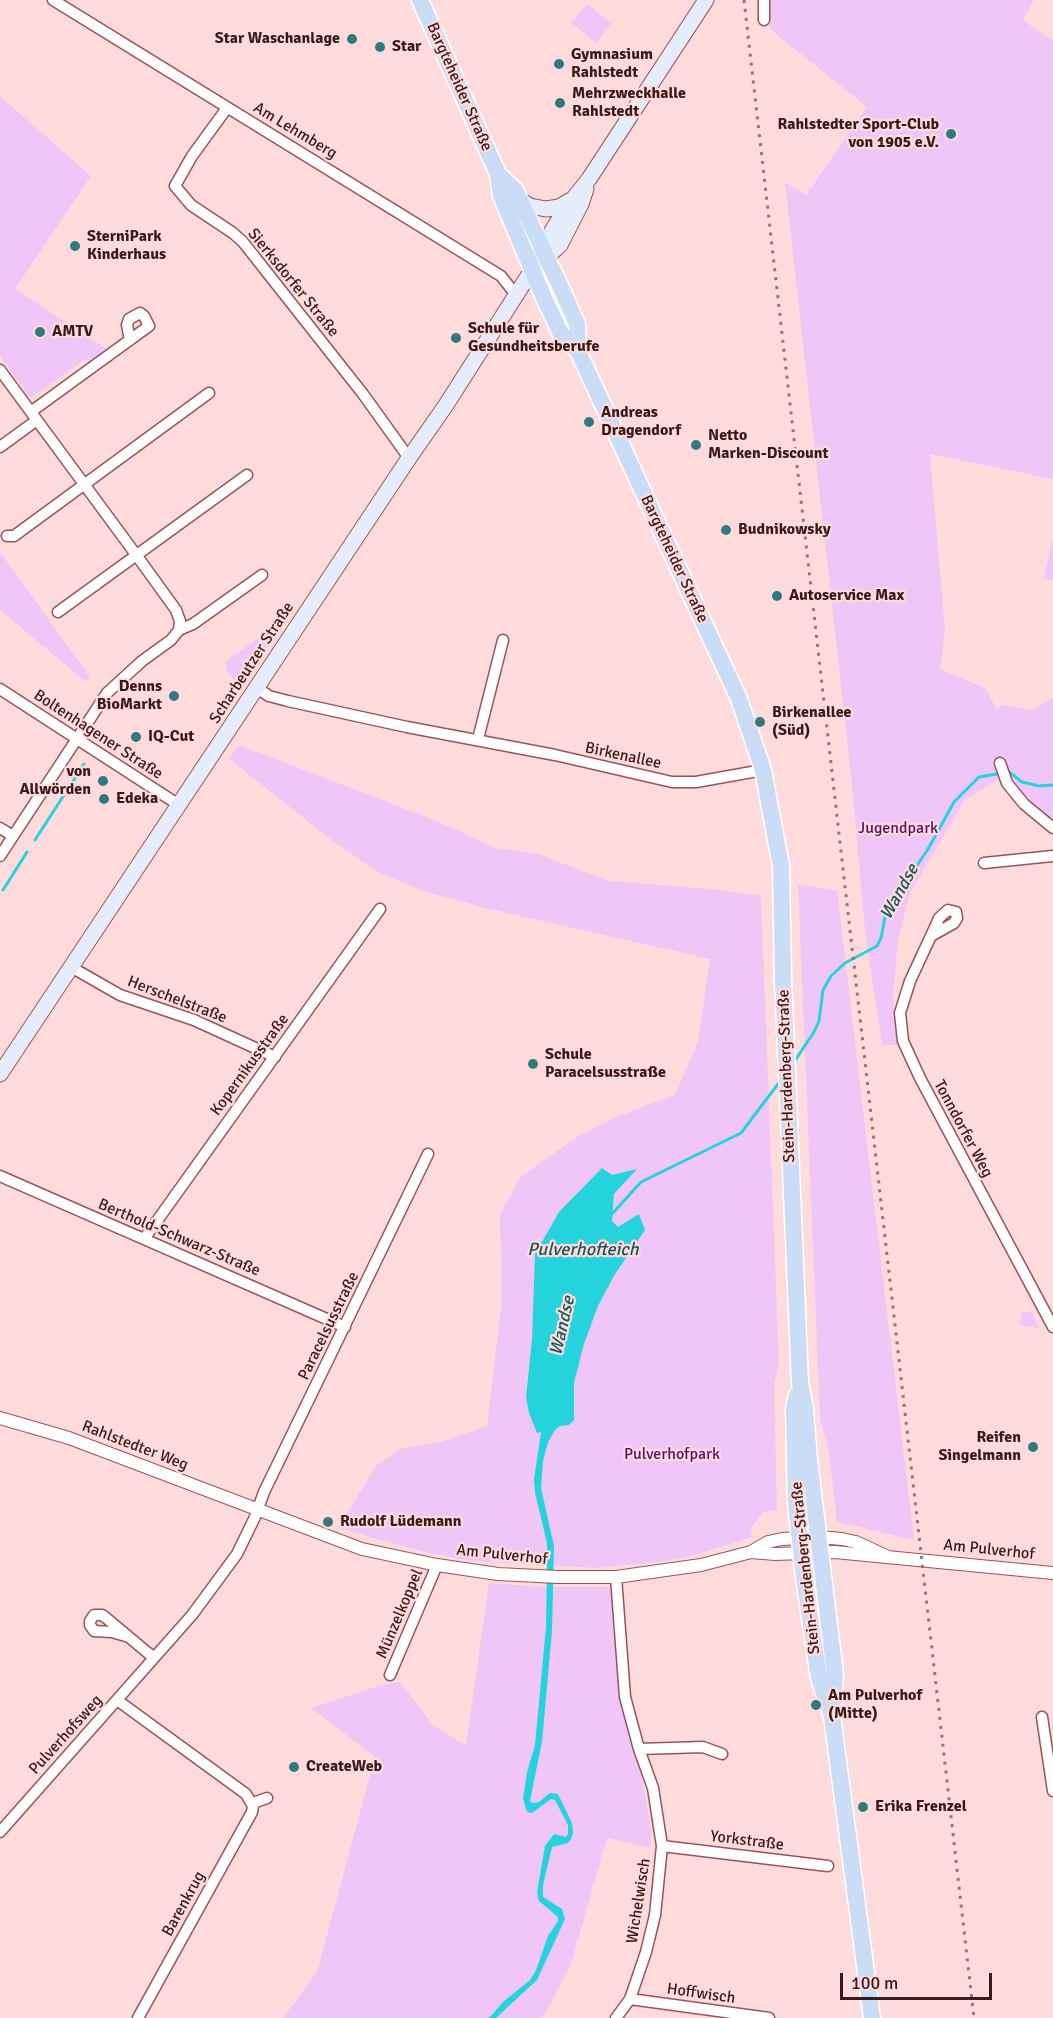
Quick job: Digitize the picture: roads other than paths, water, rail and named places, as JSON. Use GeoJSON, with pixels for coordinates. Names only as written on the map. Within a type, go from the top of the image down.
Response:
{"type":"FeatureCollection","features":[{"type":"Feature","properties":{"kind":"main road","name":"Bargteheider Straße"},"geometry":{"type":"LineString","coordinates":[[420,0],[498,174],[501,196],[532,270],[561,334],[578,351],[739,699],[763,770]]}},
{"type":"Feature","properties":{"kind":"main road","name":"Scharbeutzer Straße"},"geometry":{"type":"LineString","coordinates":[[0,1074],[409,458],[435,423],[545,252],[573,199],[589,179],[706,0]]}},
{"type":"Feature","properties":{"kind":"main road","name":"Bargteheider Straße"},"geometry":{"type":"LineString","coordinates":[[498,174],[515,190],[545,252],[577,324],[578,351]]}},
{"type":"Feature","properties":{"kind":"main road","name":"Scharbeutzer Straße"},"geometry":{"type":"LineString","coordinates":[[545,252],[560,245],[581,204],[589,179]]}},
{"type":"Feature","properties":{"kind":"main road"},"geometry":{"type":"LineString","coordinates":[[519,199],[530,206],[546,209],[559,207],[573,199]]}},
{"type":"Feature","properties":{"kind":"main road","name":"Stein-Hardenberg-Straße"},"geometry":{"type":"LineString","coordinates":[[763,770],[781,866],[786,1054],[800,1383],[805,1409],[835,1675],[832,1716]]}},
{"type":"Feature","properties":{"kind":"main road","name":"Stein-Hardenberg-Straße"},"geometry":{"type":"LineString","coordinates":[[800,1383],[794,1409],[796,1504],[819,1678],[832,1716],[872,2018]]}},
{"type":"Feature","properties":{"kind":"street","name":"Am Lehmberg"},"geometry":{"type":"LineString","coordinates":[[53,0],[501,276],[516,295]]}},
{"type":"Feature","properties":{"kind":"street"},"geometry":{"type":"LineString","coordinates":[[764,0],[764,20]]}},
{"type":"Feature","properties":{"kind":"street","name":"Sierksdorfer Straße"},"geometry":{"type":"LineString","coordinates":[[227,108],[192,156],[175,186],[191,205],[243,242],[363,394],[409,458]]}},
{"type":"Feature","properties":{"kind":"street"},"geometry":{"type":"LineString","coordinates":[[0,447],[34,416],[130,340]]}},
{"type":"Feature","properties":{"kind":"street"},"geometry":{"type":"LineString","coordinates":[[0,370],[86,484],[176,610],[180,621],[178,630],[171,640],[142,661],[113,687],[76,739],[0,856]]}},
{"type":"Feature","properties":{"kind":"street"},"geometry":{"type":"LineString","coordinates":[[8,536],[14,536],[209,393]]}},
{"type":"Feature","properties":{"kind":"street"},"geometry":{"type":"LineString","coordinates":[[58,612],[247,475]]}},
{"type":"Feature","properties":{"kind":"street"},"geometry":{"type":"LineString","coordinates":[[178,630],[193,624],[262,575]]}},
{"type":"Feature","properties":{"kind":"street"},"geometry":{"type":"LineString","coordinates":[[478,739],[503,640]]}},
{"type":"Feature","properties":{"kind":"street","name":"Birkenallee"},"geometry":{"type":"LineString","coordinates":[[257,688],[269,696],[288,701],[407,727],[478,739],[672,782],[696,782],[763,770]]}},
{"type":"Feature","properties":{"kind":"street","name":"Boltenhagener Straße"},"geometry":{"type":"LineString","coordinates":[[0,689],[179,805]]}},
{"type":"Feature","properties":{"kind":"street"},"geometry":{"type":"LineString","coordinates":[[1000,763],[1007,783],[1024,804],[1053,828]]}},
{"type":"Feature","properties":{"kind":"street"},"geometry":{"type":"LineString","coordinates":[[0,828],[13,836]]}},
{"type":"Feature","properties":{"kind":"street"},"geometry":{"type":"LineString","coordinates":[[984,862],[1053,856]]}},
{"type":"Feature","properties":{"kind":"street","name":"Kopernikusstraße"},"geometry":{"type":"LineString","coordinates":[[144,1239],[380,909]]}},
{"type":"Feature","properties":{"kind":"street","name":"Tonndorfer Weg"},"geometry":{"type":"LineString","coordinates":[[931,936],[910,981],[902,1005],[900,1024],[903,1041],[931,1099],[1053,1327]]}},
{"type":"Feature","properties":{"kind":"street","name":"Herschelstraße"},"geometry":{"type":"LineString","coordinates":[[71,967],[120,995],[194,1020],[275,1058]]}},
{"type":"Feature","properties":{"kind":"street","name":"Paracelsusstraße"},"geometry":{"type":"LineString","coordinates":[[257,1510],[428,1154]]}},
{"type":"Feature","properties":{"kind":"street","name":"Berthold-Schwarz-Straße"},"geometry":{"type":"LineString","coordinates":[[0,1176],[345,1327]]}},
{"type":"Feature","properties":{"kind":"street","name":"Rahlstedter Weg"},"geometry":{"type":"LineString","coordinates":[[0,1418],[69,1438],[257,1510]]}},
{"type":"Feature","properties":{"kind":"street","name":"Am Pulverhof"},"geometry":{"type":"LineString","coordinates":[[257,1510],[362,1549],[437,1565],[498,1574],[558,1578],[616,1577],[673,1570],[730,1559],[751,1552],[775,1554],[801,1545],[842,1539],[856,1542],[886,1556],[1053,1573]]}},
{"type":"Feature","properties":{"kind":"street","name":"Pulverhofsweg"},"geometry":{"type":"LineString","coordinates":[[0,1832],[192,1615],[226,1571],[247,1534],[257,1510]]}},
{"type":"Feature","properties":{"kind":"street","name":"Münzelkoppel"},"geometry":{"type":"LineString","coordinates":[[390,1675],[437,1565]]}},
{"type":"Feature","properties":{"kind":"street","name":"Wichelwisch"},"geometry":{"type":"LineString","coordinates":[[616,1577],[625,1698],[639,1749],[654,1788],[662,1846],[655,1915],[646,1952],[630,1999],[616,2018]]}},
{"type":"Feature","properties":{"kind":"street"},"geometry":{"type":"LineString","coordinates":[[129,1637],[154,1657]]}},
{"type":"Feature","properties":{"kind":"street"},"geometry":{"type":"LineString","coordinates":[[117,1700],[246,1794],[253,1803],[267,1798]]}},
{"type":"Feature","properties":{"kind":"street"},"geometry":{"type":"LineString","coordinates":[[1042,1717],[1053,1791]]}},
{"type":"Feature","properties":{"kind":"street"},"geometry":{"type":"LineString","coordinates":[[639,1749],[703,1747],[722,1754]]}},
{"type":"Feature","properties":{"kind":"street","name":"Barenkrug"},"geometry":{"type":"LineString","coordinates":[[138,2018],[252,1812],[253,1803]]}},
{"type":"Feature","properties":{"kind":"street","name":"Yorkstraße"},"geometry":{"type":"LineString","coordinates":[[662,1846],[828,1866]]}},
{"type":"Feature","properties":{"kind":"street","name":"Hoffwisch"},"geometry":{"type":"LineString","coordinates":[[630,1999],[769,2018]]}},
{"type":"Feature","properties":{"kind":"water","name":"Pulverhofteich"},"geometry":{"type":"Polygon","coordinates":[[[602,1168],[612,1175],[637,1169],[614,1194],[612,1221],[618,1227],[639,1214],[645,1230],[615,1274],[598,1306],[584,1344],[574,1383],[574,1420],[569,1425],[560,1426],[555,1430],[548,1442],[543,1461],[541,1488],[554,1546],[552,1631],[542,1742],[530,1801],[539,1802],[550,1793],[558,1794],[572,1823],[573,1833],[568,1843],[552,1847],[543,1885],[543,1897],[562,1909],[565,1919],[537,1980],[496,2018],[489,2018],[503,2002],[530,1980],[548,1936],[558,1921],[558,1917],[539,1901],[537,1892],[545,1846],[554,1834],[566,1837],[568,1825],[555,1800],[551,1799],[532,1813],[527,1812],[523,1799],[527,1772],[535,1745],[546,1627],[547,1559],[547,1543],[535,1493],[534,1479],[541,1432],[537,1433],[529,1413],[526,1397],[532,1339],[535,1254],[559,1212],[602,1168]]]}},
{"type":"Feature","properties":{"kind":"waterway"},"geometry":{"type":"LineString","coordinates":[[35,840],[84,764]]}},
{"type":"Feature","properties":{"kind":"waterway","name":"Wandse"},"geometry":{"type":"LineString","coordinates":[[794,1062],[819,1021],[823,990],[831,976],[845,963],[877,946],[881,938],[886,912],[928,849],[954,802],[979,777],[1009,772],[1022,782],[1039,786],[1053,785]]}},
{"type":"Feature","properties":{"kind":"waterway"},"geometry":{"type":"LineString","coordinates":[[3,890],[27,852]]}},
{"type":"Feature","properties":{"kind":"waterway","name":"Wandse"},"geometry":{"type":"LineString","coordinates":[[612,1214],[641,1182],[741,1133],[781,1080]]}},
{"type":"Feature","properties":{"kind":"railway"},"geometry":{"type":"LineString","coordinates":[[744,0],[974,2018]]}},
{"type":"Feature","properties":{"kind":"place","name":"Star Waschanlage"},"geometry":{"type":"Point","coordinates":[352,39]}},
{"type":"Feature","properties":{"kind":"place","name":"Star"},"geometry":{"type":"Point","coordinates":[380,47]}},
{"type":"Feature","properties":{"kind":"place","name":"Gymnasium Rahlstedt"},"geometry":{"type":"Point","coordinates":[559,64]}},
{"type":"Feature","properties":{"kind":"place","name":"Mehrzweckhalle Rahlstedt"},"geometry":{"type":"Point","coordinates":[560,103]}},
{"type":"Feature","properties":{"kind":"place","name":"Rahlstedter Sport-Club von 1905 e.V."},"geometry":{"type":"Point","coordinates":[951,134]}},
{"type":"Feature","properties":{"kind":"place","name":"SterniPark Kinderhaus"},"geometry":{"type":"Point","coordinates":[75,246]}},
{"type":"Feature","properties":{"kind":"place","name":"AMTV"},"geometry":{"type":"Point","coordinates":[40,332]}},
{"type":"Feature","properties":{"kind":"place","name":"Schule für Gesundheitsberufe"},"geometry":{"type":"Point","coordinates":[456,338]}},
{"type":"Feature","properties":{"kind":"place","name":"Andreas Dragendorf"},"geometry":{"type":"Point","coordinates":[589,422]}},
{"type":"Feature","properties":{"kind":"place","name":"Netto Marken-Discount"},"geometry":{"type":"Point","coordinates":[696,445]}},
{"type":"Feature","properties":{"kind":"place","name":"Budnikowsky"},"geometry":{"type":"Point","coordinates":[726,530]}},
{"type":"Feature","properties":{"kind":"place","name":"Autoservice Max"},"geometry":{"type":"Point","coordinates":[777,596]}},
{"type":"Feature","properties":{"kind":"place","name":"Denns BioMarkt"},"geometry":{"type":"Point","coordinates":[174,696]}},
{"type":"Feature","properties":{"kind":"place","name":"Birkenallee (Süd)"},"geometry":{"type":"Point","coordinates":[760,722]}},
{"type":"Feature","properties":{"kind":"place","name":"IQ-Cut"},"geometry":{"type":"Point","coordinates":[136,737]}},
{"type":"Feature","properties":{"kind":"place","name":"von Allwörden"},"geometry":{"type":"Point","coordinates":[103,781]}},
{"type":"Feature","properties":{"kind":"place","name":"Edeka"},"geometry":{"type":"Point","coordinates":[104,799]}},
{"type":"Feature","properties":{"kind":"place","name":"Schule Paracelsusstraße"},"geometry":{"type":"Point","coordinates":[533,1064]}},
{"type":"Feature","properties":{"kind":"place","name":"Reifen Singelmann"},"geometry":{"type":"Point","coordinates":[1033,1447]}},
{"type":"Feature","properties":{"kind":"place","name":"Rudolf Lüdemann"},"geometry":{"type":"Point","coordinates":[328,1522]}},
{"type":"Feature","properties":{"kind":"place","name":"Am Pulverhof (Mitte)"},"geometry":{"type":"Point","coordinates":[816,1705]}},
{"type":"Feature","properties":{"kind":"place","name":"CreateWeb"},"geometry":{"type":"Point","coordinates":[294,1767]}},
{"type":"Feature","properties":{"kind":"place","name":"Erika Frenzel"},"geometry":{"type":"Point","coordinates":[863,1807]}},
{"type":"Feature","properties":{"kind":"park label","name":"Jugendpark"},"geometry":{"type":"Point","coordinates":[898,829]}},
{"type":"Feature","properties":{"kind":"park label","name":"Pulverhofpark"},"geometry":{"type":"Point","coordinates":[672,1455]}}]}
